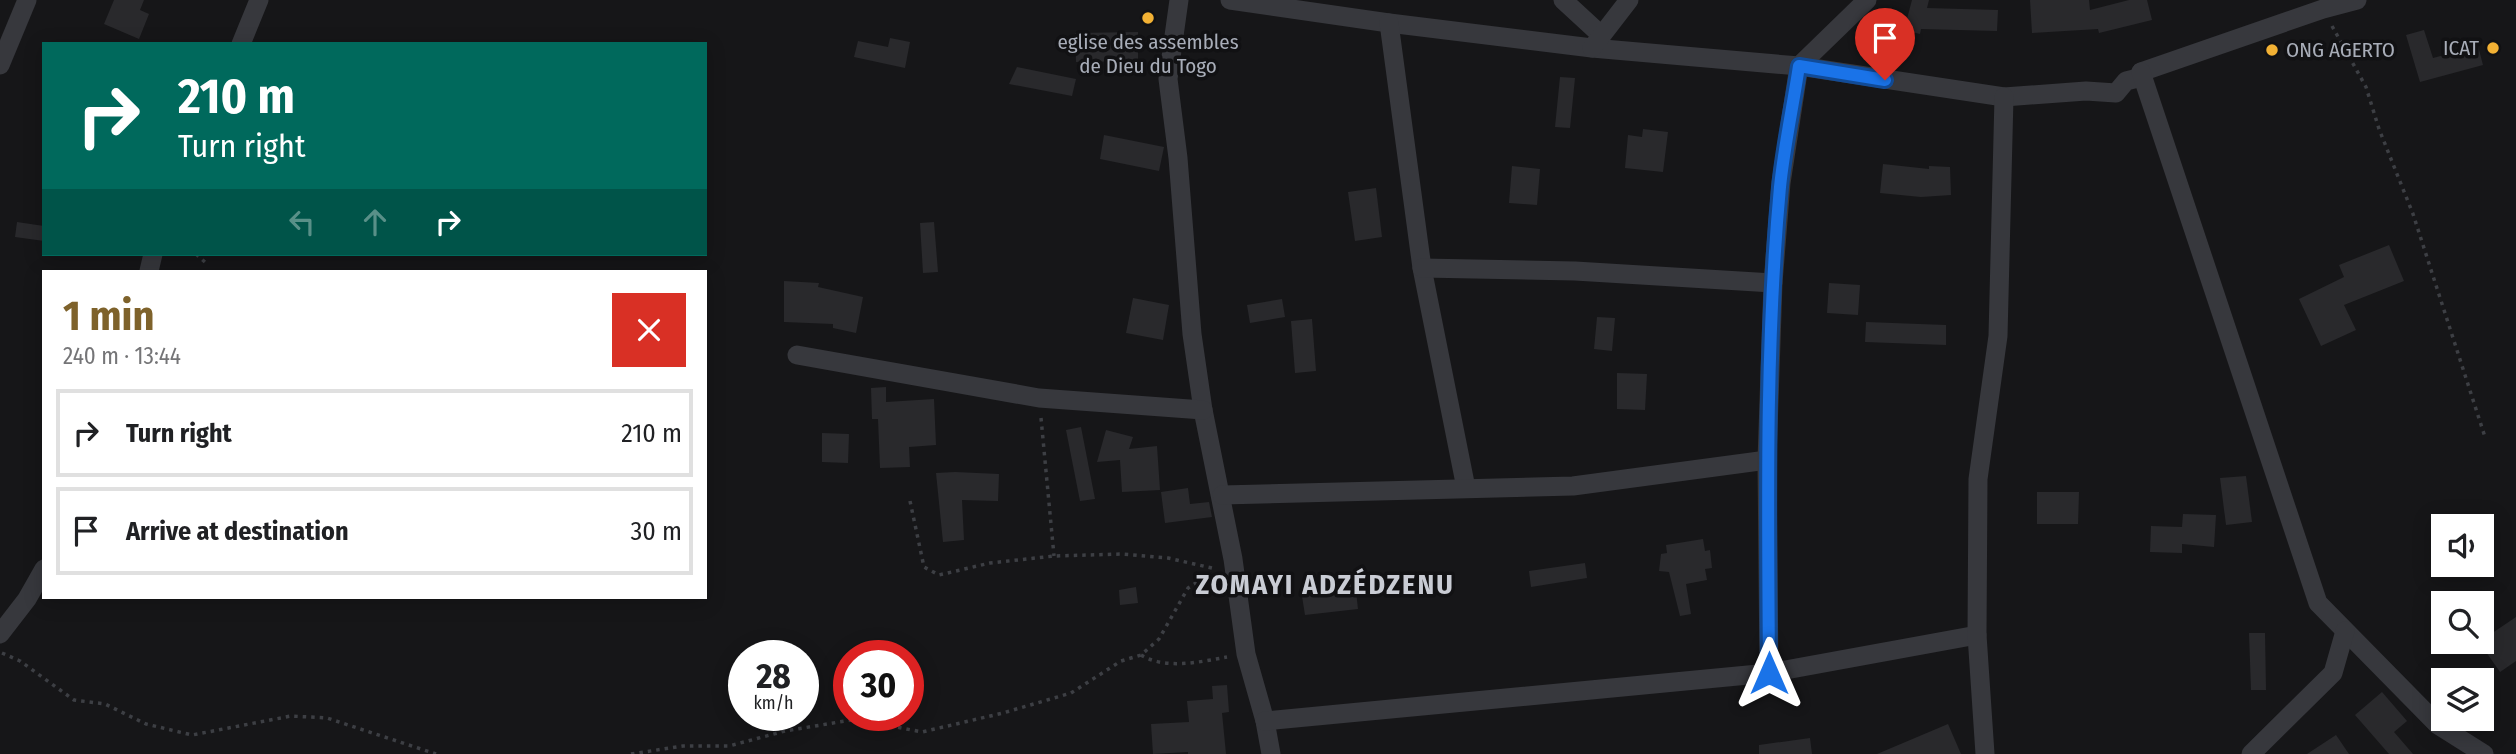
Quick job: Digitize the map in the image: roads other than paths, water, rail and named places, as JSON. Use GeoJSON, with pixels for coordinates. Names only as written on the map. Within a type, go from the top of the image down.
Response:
{"type":"FeatureCollection","features":[{"type":"Feature","properties":{"kind":"street"},"geometry":{"type":"LineString","coordinates":[[0,65],[27,0]]}},
{"type":"Feature","properties":{"kind":"street"},"geometry":{"type":"LineString","coordinates":[[242,42],[259,0]]}},
{"type":"Feature","properties":{"kind":"street"},"geometry":{"type":"LineString","coordinates":[[1179,0],[1168,79],[1178,158],[1192,334],[1203,410],[1222,495],[1246,654],[1265,721],[1271,754]]}},
{"type":"Feature","properties":{"kind":"street"},"geometry":{"type":"LineString","coordinates":[[1230,0],[1286,5],[1389,23],[1596,42],[1799,66],[2004,97],[2086,90],[2116,93],[2126,81],[2138,78],[2141,72],[2319,4],[2357,0]]}},
{"type":"Feature","properties":{"kind":"street"},"geometry":{"type":"LineString","coordinates":[[1563,0],[1596,42]]}},
{"type":"Feature","properties":{"kind":"street"},"geometry":{"type":"LineString","coordinates":[[1596,42],[1629,0]]}},
{"type":"Feature","properties":{"kind":"street"},"geometry":{"type":"LineString","coordinates":[[1769,673],[1767,460],[1773,283],[1781,183],[1799,66],[1867,0]]}},
{"type":"Feature","properties":{"kind":"street"},"geometry":{"type":"LineString","coordinates":[[1389,23],[1422,268],[1466,488]]}},
{"type":"Feature","properties":{"kind":"street"},"geometry":{"type":"LineString","coordinates":[[2141,72],[2318,603],[2438,725],[2484,754]]}},
{"type":"Feature","properties":{"kind":"street"},"geometry":{"type":"LineString","coordinates":[[1985,754],[1977,635],[1978,479],[1998,336],[2004,97]]}},
{"type":"Feature","properties":{"kind":"street"},"geometry":{"type":"LineString","coordinates":[[1422,268],[1575,271],[1773,283]]}},
{"type":"Feature","properties":{"kind":"street"},"geometry":{"type":"LineString","coordinates":[[797,355],[1039,398],[1203,410]]}},
{"type":"Feature","properties":{"kind":"street"},"geometry":{"type":"LineString","coordinates":[[1222,495],[1573,486],[1767,460]]}},
{"type":"Feature","properties":{"kind":"street"},"geometry":{"type":"LineString","coordinates":[[0,635],[27,599],[42,573]]}},
{"type":"Feature","properties":{"kind":"street"},"geometry":{"type":"LineString","coordinates":[[2251,754],[2333,673],[2345,631]]}},
{"type":"Feature","properties":{"kind":"street"},"geometry":{"type":"LineString","coordinates":[[1265,721],[1769,673],[1977,635]]}},
{"type":"Feature","properties":{"kind":"place","name":"eglise des assembles de Dieu du Togo"},"geometry":{"type":"Point","coordinates":[1148,18]}},
{"type":"Feature","properties":{"kind":"place","name":"ICAT"},"geometry":{"type":"Point","coordinates":[2493,48]}},
{"type":"Feature","properties":{"kind":"place","name":"ONG AGERTO"},"geometry":{"type":"Point","coordinates":[2272,50]}},
{"type":"Feature","properties":{"kind":"district","name":"ZOMAYI ADZÉDZENU"},"geometry":{"type":"Point","coordinates":[1325,584]}}]}
